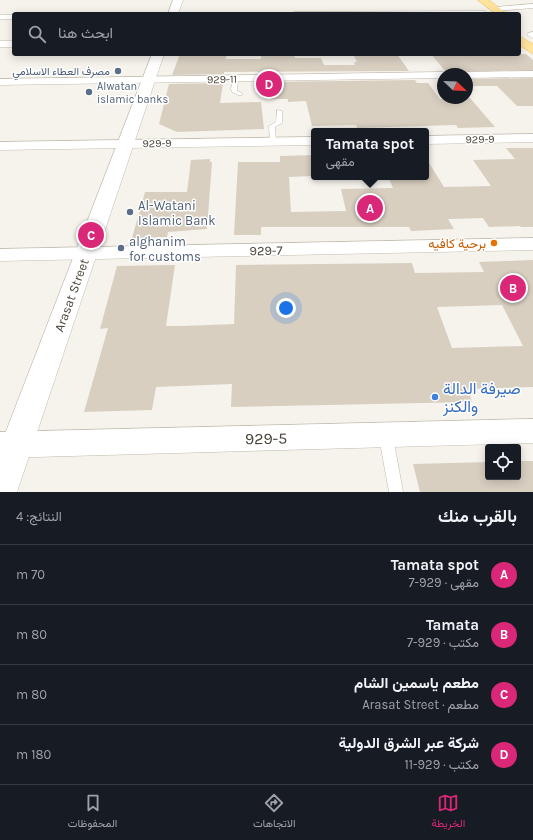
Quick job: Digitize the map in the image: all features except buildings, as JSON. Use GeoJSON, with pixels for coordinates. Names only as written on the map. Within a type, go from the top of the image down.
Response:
{"type":"FeatureCollection","features":[{"type":"Feature","properties":{"kind":"main road"},"geometry":{"type":"LineString","coordinates":[[483,0],[499,12]]}},
{"type":"Feature","properties":{"kind":"main road"},"geometry":{"type":"LineString","coordinates":[[472,4],[482,12]]}},
{"type":"Feature","properties":{"kind":"main road"},"geometry":{"type":"LineString","coordinates":[[528,35],[533,50]]}},
{"type":"Feature","properties":{"kind":"street"},"geometry":{"type":"LineString","coordinates":[[174,12],[178,0]]}},
{"type":"Feature","properties":{"kind":"street"},"geometry":{"type":"LineString","coordinates":[[499,12],[533,6]]}},
{"type":"Feature","properties":{"kind":"street"},"geometry":{"type":"LineString","coordinates":[[0,17],[12,17]]}},
{"type":"Feature","properties":{"kind":"street"},"geometry":{"type":"LineString","coordinates":[[0,44],[12,44]]}},
{"type":"Feature","properties":{"kind":"street","name":"Arasat Street"},"geometry":{"type":"LineString","coordinates":[[0,492],[8,445],[86,253],[157,56]]}},
{"type":"Feature","properties":{"kind":"street"},"geometry":{"type":"LineString","coordinates":[[473,75],[533,74]]}},
{"type":"Feature","properties":{"kind":"street","name":"929-11"},"geometry":{"type":"LineString","coordinates":[[0,82],[437,75]]}},
{"type":"Feature","properties":{"kind":"street","name":"929-9"},"geometry":{"type":"LineString","coordinates":[[429,140],[533,138]]}},
{"type":"Feature","properties":{"kind":"street","name":"929-9"},"geometry":{"type":"LineString","coordinates":[[0,146],[311,141]]}},
{"type":"Feature","properties":{"kind":"street","name":"929-7"},"geometry":{"type":"LineString","coordinates":[[0,255],[533,244]]}},
{"type":"Feature","properties":{"kind":"street","name":"929-5"},"geometry":{"type":"LineString","coordinates":[[8,445],[533,432]]}},
{"type":"Feature","properties":{"kind":"lane"},"geometry":{"type":"LineString","coordinates":[[235,79],[234,89],[235,92],[240,94]]}},
{"type":"Feature","properties":{"kind":"lane"},"geometry":{"type":"LineString","coordinates":[[273,142],[272,126],[279,123],[279,111]]}},
{"type":"Feature","properties":{"kind":"lane"},"geometry":{"type":"LineString","coordinates":[[386,435],[396,492]]}},
{"type":"Feature","properties":{"kind":"place","name":"مصرف العطاء الاسلامي"},"geometry":{"type":"Point","coordinates":[118,71]}},
{"type":"Feature","properties":{"kind":"place","name":"شركة عبر الشرق الدولية"},"geometry":{"type":"Point","coordinates":[269,84]}},
{"type":"Feature","properties":{"kind":"place","name":"Alwatan islamic banks"},"geometry":{"type":"Point","coordinates":[89,92]}},
{"type":"Feature","properties":{"kind":"place","name":"Tamata spot"},"geometry":{"type":"Point","coordinates":[370,208]}},
{"type":"Feature","properties":{"kind":"place","name":"Al-Watani Islamic Bank"},"geometry":{"type":"Point","coordinates":[130,212]}},
{"type":"Feature","properties":{"kind":"place","name":"مطعم ياسمين الشام"},"geometry":{"type":"Point","coordinates":[91,235]}},
{"type":"Feature","properties":{"kind":"place","name":"برحية كافيه"},"geometry":{"type":"Point","coordinates":[494,243]}},
{"type":"Feature","properties":{"kind":"place","name":"alghanim for customs"},"geometry":{"type":"Point","coordinates":[121,248]}},
{"type":"Feature","properties":{"kind":"place","name":"Tamata"},"geometry":{"type":"Point","coordinates":[513,288]}},
{"type":"Feature","properties":{"kind":"place","name":"صيرفة الدالة والكنز"},"geometry":{"type":"Point","coordinates":[435,397]}}]}
